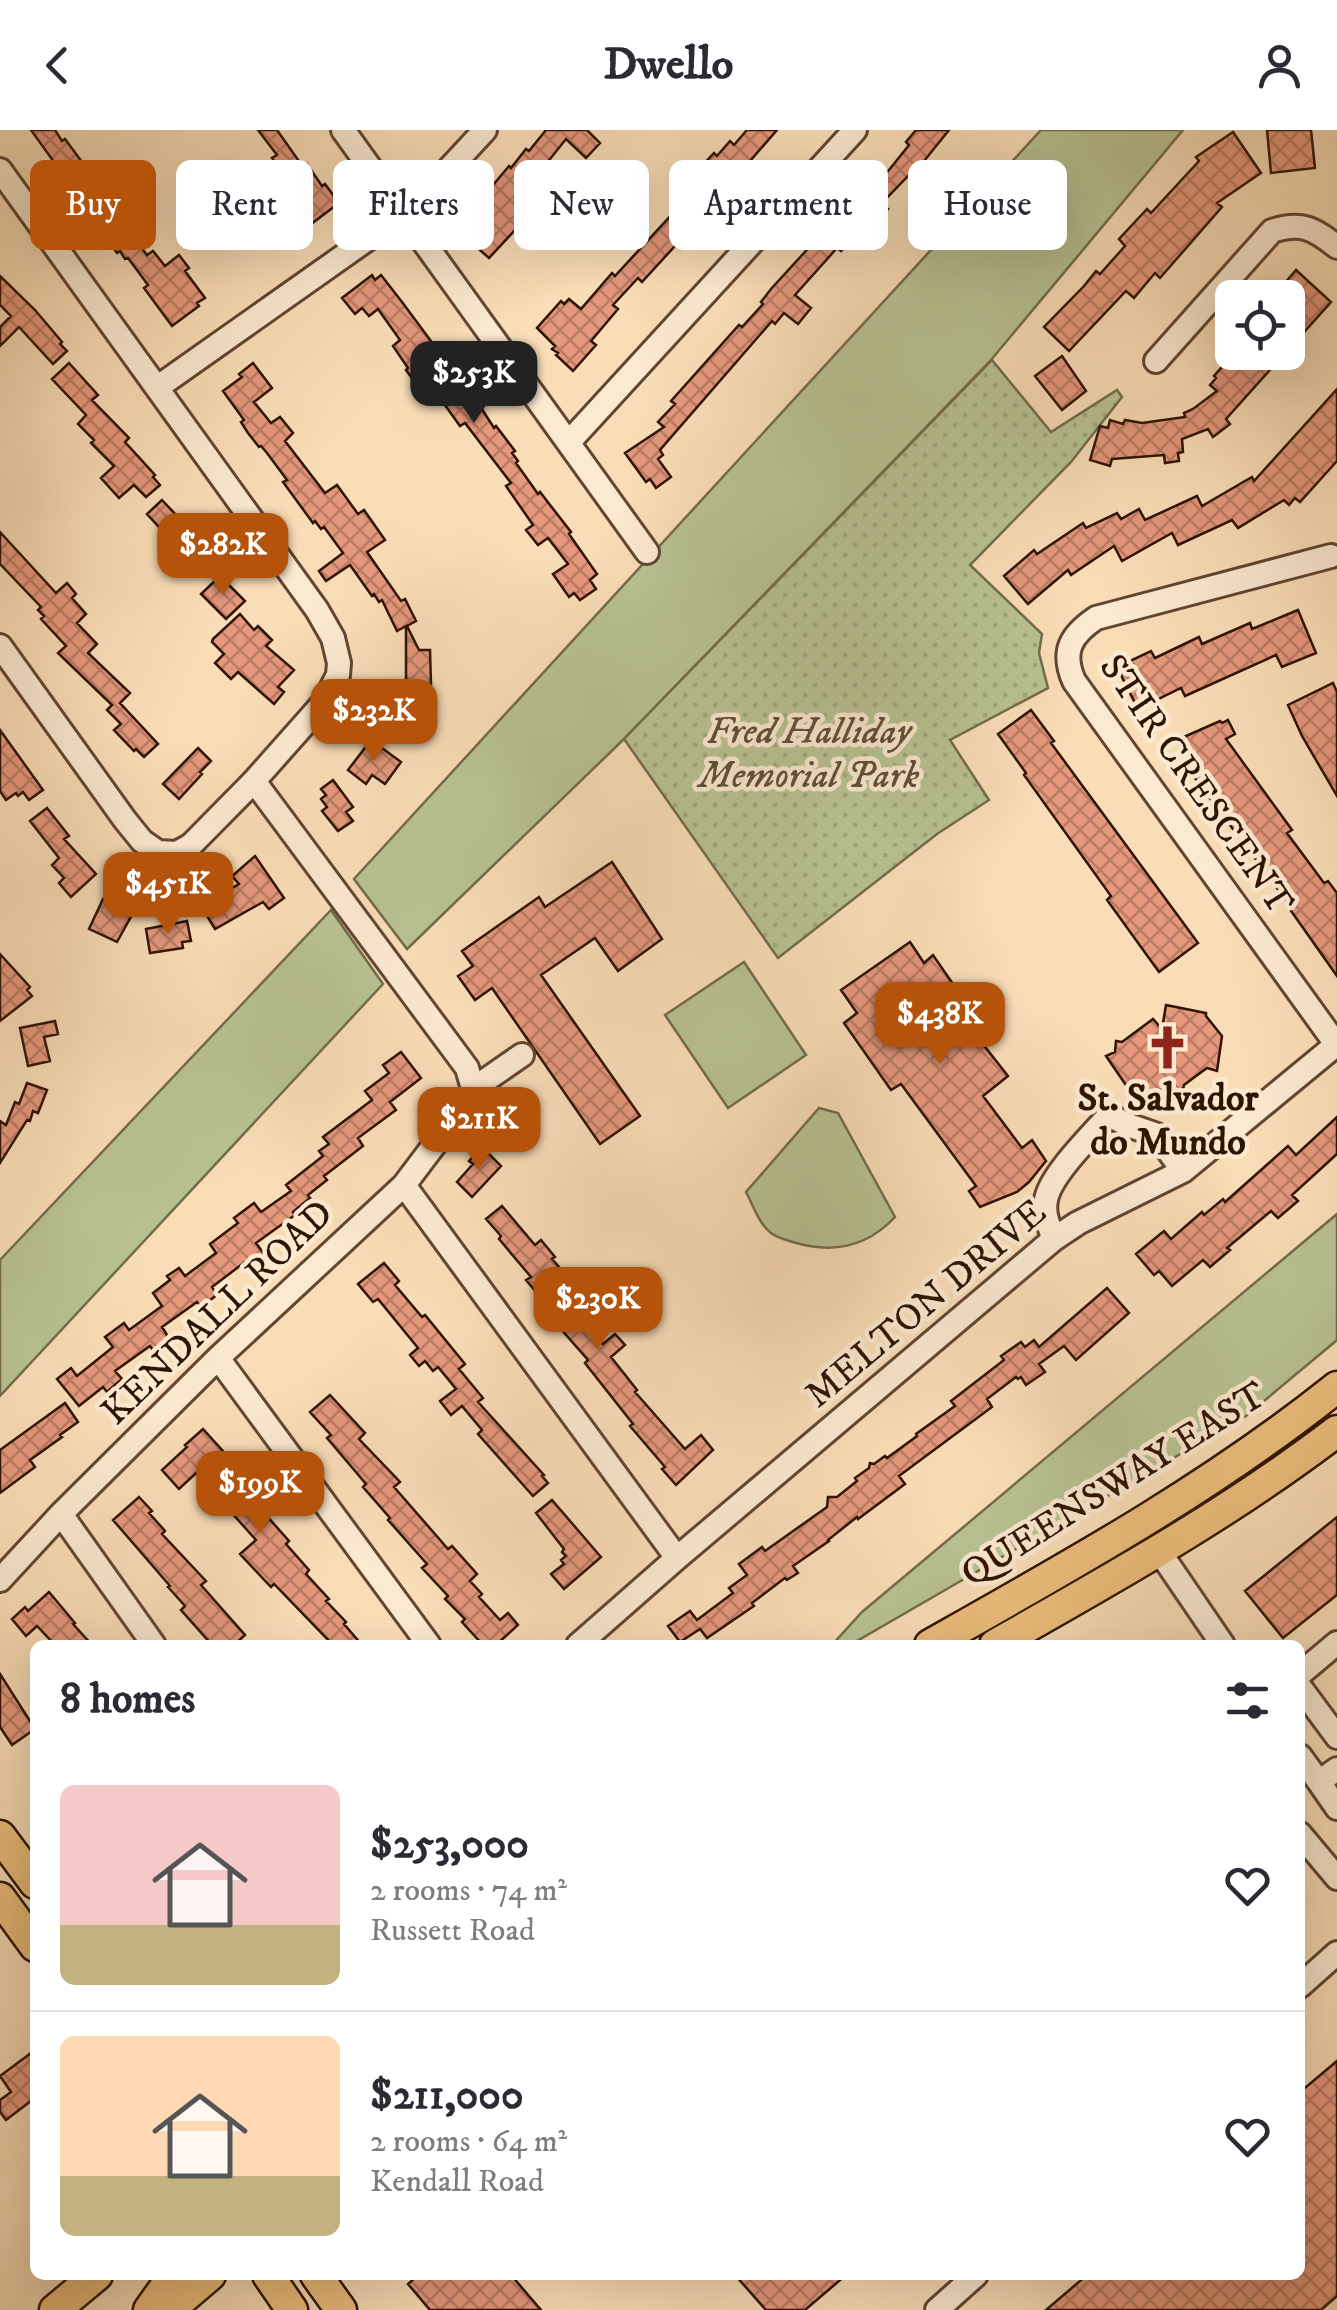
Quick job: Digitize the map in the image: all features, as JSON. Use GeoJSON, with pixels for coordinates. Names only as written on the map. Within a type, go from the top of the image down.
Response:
{"type":"FeatureCollection","features":[{"type":"Feature","properties":{"kind":"main road","name":"QUEENSWAY EAST"},"geometry":{"type":"LineString","coordinates":[[939,1640],[1175,1504],[1282,1432],[1337,1388]]}},
{"type":"Feature","properties":{"kind":"main road","name":"QUEENSWAY EAST"},"geometry":{"type":"LineString","coordinates":[[1005,1640],[1246,1498],[1337,1431]]}},
{"type":"Feature","properties":{"kind":"main road"},"geometry":{"type":"LineString","coordinates":[[0,1836],[30,1876]]}},
{"type":"Feature","properties":{"kind":"main road"},"geometry":{"type":"LineString","coordinates":[[0,1898],[30,1939]]}},
{"type":"Feature","properties":{"kind":"main road"},"geometry":{"type":"LineString","coordinates":[[54,2310],[90,2280]]}},
{"type":"Feature","properties":{"kind":"main road"},"geometry":{"type":"LineString","coordinates":[[149,2310],[170,2280]]}},
{"type":"Feature","properties":{"kind":"main road"},"geometry":{"type":"LineString","coordinates":[[169,2310],[204,2280]]}},
{"type":"Feature","properties":{"kind":"main road"},"geometry":{"type":"LineString","coordinates":[[271,2280],[292,2310]]}},
{"type":"Feature","properties":{"kind":"street"},"geometry":{"type":"LineString","coordinates":[[344,130],[365,160]]}},
{"type":"Feature","properties":{"kind":"street"},"geometry":{"type":"LineString","coordinates":[[457,160],[484,130]]}},
{"type":"Feature","properties":{"kind":"street"},"geometry":{"type":"LineString","coordinates":[[569,442],[854,130]]}},
{"type":"Feature","properties":{"kind":"street"},"geometry":{"type":"LineString","coordinates":[[0,170],[317,610],[333,638],[340,663],[325,701],[254,781],[191,845],[177,853],[158,852],[142,840],[0,646]]}},
{"type":"Feature","properties":{"kind":"street"},"geometry":{"type":"LineString","coordinates":[[1156,361],[1272,231],[1303,226],[1337,248]]}},
{"type":"Feature","properties":{"kind":"street"},"geometry":{"type":"LineString","coordinates":[[158,387],[352,250]]}},
{"type":"Feature","properties":{"kind":"street"},"geometry":{"type":"LineString","coordinates":[[429,250],[647,552]]}},
{"type":"Feature","properties":{"kind":"street","name":"STIR CRESCENT"},"geometry":{"type":"LineString","coordinates":[[1335,558],[1096,618],[1074,636],[1068,654],[1074,681],[1337,1044]]}},
{"type":"Feature","properties":{"kind":"street"},"geometry":{"type":"LineString","coordinates":[[254,781],[467,1068],[473,1089],[522,1056]]}},
{"type":"Feature","properties":{"kind":"street","name":"MELTON DRIVE"},"geometry":{"type":"LineString","coordinates":[[584,1640],[1054,1239],[1183,1172],[1337,1044]]}},
{"type":"Feature","properties":{"kind":"street","name":"KENDALL ROAD"},"geometry":{"type":"LineString","coordinates":[[0,1580],[218,1358],[404,1185],[473,1089]]}},
{"type":"Feature","properties":{"kind":"street"},"geometry":{"type":"LineString","coordinates":[[1054,1239],[1046,1212],[1052,1181],[1110,1115],[1157,1135],[1183,1172]]}},
{"type":"Feature","properties":{"kind":"street"},"geometry":{"type":"LineString","coordinates":[[404,1185],[677,1558]]}},
{"type":"Feature","properties":{"kind":"street"},"geometry":{"type":"LineString","coordinates":[[218,1358],[425,1640]]}},
{"type":"Feature","properties":{"kind":"street"},"geometry":{"type":"LineString","coordinates":[[61,1514],[150,1640]]}},
{"type":"Feature","properties":{"kind":"street"},"geometry":{"type":"LineString","coordinates":[[1158,1551],[1220,1640]]}},
{"type":"Feature","properties":{"kind":"street"},"geometry":{"type":"LineString","coordinates":[[1305,1670],[1337,1643]]}},
{"type":"Feature","properties":{"kind":"street"},"geometry":{"type":"LineString","coordinates":[[1305,1694],[1337,1737]]}},
{"type":"Feature","properties":{"kind":"street"},"geometry":{"type":"LineString","coordinates":[[1305,1760],[1328,1776],[1337,1808]]}},
{"type":"Feature","properties":{"kind":"street"},"geometry":{"type":"LineString","coordinates":[[1305,1840],[1337,1878]]}},
{"type":"Feature","properties":{"kind":"street"},"geometry":{"type":"LineString","coordinates":[[1305,1982],[1337,1953]]}},
{"type":"Feature","properties":{"kind":"street"},"geometry":{"type":"LineString","coordinates":[[936,2310],[970,2280]]}},
{"type":"Feature","properties":{"kind":"green space"},"geometry":{"type":"Polygon","coordinates":[[[1041,130],[1183,130],[991,360],[624,739],[407,949],[354,879],[931,250],[1067,250],[1067,160],[1013,160],[1041,130]]]}},
{"type":"Feature","properties":{"kind":"green space","name":"Fred Halliday Memorial Park"},"geometry":{"type":"Polygon","coordinates":[[[992,360],[1051,432],[1117,390],[1122,397],[1071,462],[970,565],[1042,634],[1039,653],[1048,688],[950,740],[989,800],[937,834],[778,958],[624,739],[992,360]]]}},
{"type":"Feature","properties":{"kind":"green space"},"geometry":{"type":"Polygon","coordinates":[[[331,910],[383,984],[0,1396],[0,1260],[331,910]]]}},
{"type":"Feature","properties":{"kind":"green space"},"geometry":{"type":"Polygon","coordinates":[[[744,962],[806,1055],[728,1108],[665,1015],[744,962]]]}},
{"type":"Feature","properties":{"kind":"green space"},"geometry":{"type":"Polygon","coordinates":[[[819,1108],[838,1113],[895,1217],[873,1235],[848,1245],[807,1246],[776,1236],[763,1225],[746,1192],[819,1108]]]}},
{"type":"Feature","properties":{"kind":"green space"},"geometry":{"type":"Polygon","coordinates":[[[1337,1214],[1337,1340],[1246,1416],[859,1640],[837,1640],[862,1612],[1337,1214]]]}},
{"type":"Feature","properties":{"kind":"building"},"geometry":{"type":"Polygon","coordinates":[[[31,130],[55,130],[80,160],[53,160],[31,130]]]}},
{"type":"Feature","properties":{"kind":"building"},"geometry":{"type":"Polygon","coordinates":[[[258,130],[277,130],[298,160],[273,160],[277,155],[258,130]]]}},
{"type":"Feature","properties":{"kind":"building"},"geometry":{"type":"Polygon","coordinates":[[[546,130],[587,130],[600,143],[586,158],[566,139],[549,160],[517,160],[526,149],[529,151],[546,130]]]}},
{"type":"Feature","properties":{"kind":"building"},"geometry":{"type":"Polygon","coordinates":[[[747,130],[777,130],[751,160],[708,160],[714,153],[717,156],[730,141],[734,145],[747,130]]]}},
{"type":"Feature","properties":{"kind":"building"},"geometry":{"type":"Polygon","coordinates":[[[916,130],[949,130],[925,160],[908,160],[908,176],[888,197],[888,171],[909,145],[906,142],[916,130]]]}},
{"type":"Feature","properties":{"kind":"building"},"geometry":{"type":"Polygon","coordinates":[[[1267,130],[1311,130],[1315,168],[1271,173],[1267,130]]]}},
{"type":"Feature","properties":{"kind":"building"},"geometry":{"type":"Polygon","coordinates":[[[1233,132],[1261,173],[1217,203],[1222,207],[1160,278],[1155,273],[1134,298],[1126,291],[1069,351],[1044,327],[1096,271],[1100,274],[1125,246],[1119,239],[1147,209],[1151,213],[1199,161],[1196,157],[1233,132]]]}},
{"type":"Feature","properties":{"kind":"building"},"geometry":{"type":"Polygon","coordinates":[[[514,164],[514,231],[489,258],[480,250],[494,250],[494,184],[514,164]]]}},
{"type":"Feature","properties":{"kind":"building"},"geometry":{"type":"Polygon","coordinates":[[[313,173],[333,195],[333,208],[313,223],[313,173]]]}},
{"type":"Feature","properties":{"kind":"building"},"geometry":{"type":"Polygon","coordinates":[[[669,217],[671,250],[642,282],[638,278],[613,305],[618,309],[591,341],[596,345],[573,371],[537,328],[561,301],[564,304],[569,299],[581,309],[612,273],[615,276],[639,250],[649,250],[649,239],[669,217]]]}},
{"type":"Feature","properties":{"kind":"building"},"geometry":{"type":"Polygon","coordinates":[[[115,250],[143,250],[147,255],[153,251],[165,266],[179,255],[189,268],[185,271],[205,298],[172,326],[128,258],[120,251],[115,250]]]}},
{"type":"Feature","properties":{"kind":"building"},"geometry":{"type":"Polygon","coordinates":[[[807,250],[835,250],[795,295],[811,308],[798,324],[784,313],[775,324],[772,321],[660,450],[663,455],[658,459],[671,477],[656,488],[650,479],[646,482],[625,453],[664,427],[658,422],[675,404],[671,401],[763,304],[771,289],[807,250]]]}},
{"type":"Feature","properties":{"kind":"building"},"geometry":{"type":"Polygon","coordinates":[[[1296,270],[1331,302],[1305,331],[1305,280],[1287,280],[1296,270]]]}},
{"type":"Feature","properties":{"kind":"building"},"geometry":{"type":"Polygon","coordinates":[[[372,275],[375,280],[381,275],[402,302],[454,372],[451,373],[476,412],[482,409],[496,426],[515,451],[512,453],[516,463],[571,532],[597,574],[590,580],[596,589],[580,600],[574,593],[569,597],[553,574],[568,564],[548,538],[538,545],[526,530],[533,525],[506,486],[511,483],[465,423],[460,426],[437,394],[432,398],[426,390],[423,393],[406,370],[393,346],[400,340],[378,309],[369,316],[362,308],[355,314],[342,298],[372,275]]]}},
{"type":"Feature","properties":{"kind":"building"},"geometry":{"type":"Polygon","coordinates":[[[0,276],[62,342],[67,351],[53,364],[19,327],[0,346],[0,327],[11,316],[0,305],[0,276]]]}},
{"type":"Feature","properties":{"kind":"building"},"geometry":{"type":"Polygon","coordinates":[[[1062,356],[1086,391],[1062,410],[1035,376],[1062,356]]]}},
{"type":"Feature","properties":{"kind":"building"},"geometry":{"type":"Polygon","coordinates":[[[69,363],[98,395],[92,400],[129,438],[125,442],[155,475],[160,485],[146,497],[134,485],[119,498],[101,478],[114,466],[78,424],[86,415],[52,379],[69,363]]]}},
{"type":"Feature","properties":{"kind":"building"},"geometry":{"type":"Polygon","coordinates":[[[253,363],[272,388],[254,402],[271,423],[280,417],[293,433],[285,441],[325,493],[337,485],[358,514],[364,510],[385,540],[367,552],[401,601],[405,599],[416,621],[407,626],[419,650],[430,650],[431,684],[425,684],[426,693],[409,742],[390,736],[400,703],[406,705],[406,626],[397,631],[382,600],[372,596],[350,565],[326,581],[319,571],[343,553],[324,527],[313,523],[283,482],[287,480],[248,433],[241,422],[244,420],[223,391],[253,363]]]}},
{"type":"Feature","properties":{"kind":"building"},"geometry":{"type":"Polygon","coordinates":[[[1219,370],[1270,370],[1226,419],[1230,424],[1213,437],[1208,429],[1182,439],[1179,461],[1165,463],[1164,455],[1112,459],[1110,466],[1090,460],[1100,426],[1108,428],[1110,420],[1123,424],[1125,420],[1142,423],[1185,417],[1184,413],[1217,391],[1210,385],[1219,370]]]}},
{"type":"Feature","properties":{"kind":"building"},"geometry":{"type":"Polygon","coordinates":[[[1337,389],[1337,461],[1300,502],[1295,498],[1289,505],[1284,500],[1238,528],[1232,520],[1178,545],[1172,533],[1122,561],[1114,546],[1071,575],[1068,570],[1028,604],[1004,576],[1034,550],[1037,554],[1083,523],[1086,528],[1117,513],[1121,519],[1139,509],[1145,520],[1197,496],[1202,506],[1252,477],[1254,481],[1337,389]]]}},
{"type":"Feature","properties":{"kind":"building"},"geometry":{"type":"Polygon","coordinates":[[[162,500],[211,553],[216,562],[203,573],[147,514],[162,500]]]}},
{"type":"Feature","properties":{"kind":"building"},"geometry":{"type":"Polygon","coordinates":[[[0,532],[56,593],[67,583],[76,594],[72,598],[86,614],[77,623],[97,644],[88,653],[130,693],[120,703],[158,744],[144,757],[114,730],[121,724],[107,710],[112,705],[58,653],[66,646],[41,619],[41,607],[0,564],[0,532]]]}},
{"type":"Feature","properties":{"kind":"building"},"geometry":{"type":"Polygon","coordinates":[[[220,576],[245,601],[226,619],[201,594],[220,576]]]}},
{"type":"Feature","properties":{"kind":"building"},"geometry":{"type":"Polygon","coordinates":[[[1298,610],[1316,653],[1282,667],[1276,655],[1185,696],[1181,688],[1138,709],[1117,667],[1151,651],[1155,658],[1199,637],[1202,644],[1250,623],[1252,629],[1298,610]]]}},
{"type":"Feature","properties":{"kind":"building"},"geometry":{"type":"Polygon","coordinates":[[[240,614],[254,630],[258,626],[272,640],[266,646],[294,670],[278,687],[284,692],[274,704],[238,672],[231,679],[215,663],[224,654],[213,639],[240,614]]]}},
{"type":"Feature","properties":{"kind":"building"},"geometry":{"type":"Polygon","coordinates":[[[1333,683],[1337,692],[1337,796],[1288,705],[1333,683]]]}},
{"type":"Feature","properties":{"kind":"building"},"geometry":{"type":"Polygon","coordinates":[[[1031,710],[1198,943],[1159,972],[998,734],[1031,710]]]}},
{"type":"Feature","properties":{"kind":"building"},"geometry":{"type":"Polygon","coordinates":[[[1228,720],[1235,734],[1226,739],[1292,830],[1287,833],[1324,883],[1328,881],[1337,893],[1337,976],[1192,774],[1177,740],[1228,720]]]}},
{"type":"Feature","properties":{"kind":"building"},"geometry":{"type":"Polygon","coordinates":[[[0,730],[43,790],[29,800],[23,792],[6,800],[0,791],[0,730]]]}},
{"type":"Feature","properties":{"kind":"building"},"geometry":{"type":"Polygon","coordinates":[[[371,740],[401,762],[385,784],[372,775],[366,784],[348,770],[371,740]]]}},
{"type":"Feature","properties":{"kind":"building"},"geometry":{"type":"Polygon","coordinates":[[[198,748],[211,761],[179,799],[163,784],[198,748]]]}},
{"type":"Feature","properties":{"kind":"building"},"geometry":{"type":"Polygon","coordinates":[[[333,780],[353,807],[346,812],[353,821],[338,831],[322,811],[327,807],[321,799],[326,795],[321,789],[333,780]]]}},
{"type":"Feature","properties":{"kind":"building"},"geometry":{"type":"Polygon","coordinates":[[[47,808],[69,836],[64,839],[96,874],[71,897],[59,883],[64,878],[52,865],[59,858],[30,821],[47,808]]]}},
{"type":"Feature","properties":{"kind":"building"},"geometry":{"type":"Polygon","coordinates":[[[255,856],[284,898],[269,909],[263,902],[215,929],[204,911],[225,899],[222,894],[239,884],[232,876],[255,856]]]}},
{"type":"Feature","properties":{"kind":"building"},"geometry":{"type":"Polygon","coordinates":[[[612,862],[662,939],[618,971],[595,938],[541,975],[640,1116],[600,1144],[492,988],[475,1000],[458,976],[473,966],[462,951],[539,897],[545,907],[612,862]]]}},
{"type":"Feature","properties":{"kind":"building"},"geometry":{"type":"Polygon","coordinates":[[[103,899],[133,913],[117,942],[89,929],[103,899]]]}},
{"type":"Feature","properties":{"kind":"building"},"geometry":{"type":"Polygon","coordinates":[[[187,921],[191,941],[182,942],[183,948],[150,953],[146,929],[187,921]]]}},
{"type":"Feature","properties":{"kind":"building"},"geometry":{"type":"Polygon","coordinates":[[[910,942],[924,963],[933,955],[980,1023],[971,1029],[1008,1076],[983,1096],[1022,1148],[1032,1140],[1046,1161],[1017,1192],[980,1207],[969,1191],[976,1186],[901,1084],[891,1090],[844,1023],[857,1013],[841,990],[910,942]]]}},
{"type":"Feature","properties":{"kind":"building"},"geometry":{"type":"Polygon","coordinates":[[[0,954],[30,987],[27,990],[32,996],[0,1021],[0,954]]]}},
{"type":"Feature","properties":{"kind":"building","name":"St. Salvador do Mundo"},"geometry":{"type":"Polygon","coordinates":[[[1166,1005],[1206,1013],[1222,1036],[1217,1071],[1207,1068],[1184,1085],[1181,1097],[1128,1088],[1106,1056],[1115,1052],[1116,1041],[1122,1042],[1153,1019],[1162,1029],[1166,1005]]]}},
{"type":"Feature","properties":{"kind":"building"},"geometry":{"type":"Polygon","coordinates":[[[55,1021],[58,1034],[44,1037],[50,1061],[28,1066],[20,1028],[55,1021]]]}},
{"type":"Feature","properties":{"kind":"building"},"geometry":{"type":"Polygon","coordinates":[[[401,1052],[421,1078],[390,1102],[396,1110],[358,1138],[363,1146],[324,1176],[327,1180],[308,1195],[310,1198],[293,1212],[295,1215],[256,1243],[264,1254],[248,1266],[245,1262],[212,1287],[217,1295],[201,1307],[197,1302],[162,1327],[169,1338],[153,1350],[150,1346],[115,1371],[122,1379],[107,1392],[103,1387],[79,1406],[57,1379],[71,1368],[77,1376],[113,1347],[105,1337],[124,1323],[129,1330],[162,1306],[153,1293],[179,1268],[185,1276],[216,1253],[210,1244],[238,1223],[234,1218],[254,1203],[261,1212],[291,1191],[286,1185],[323,1156],[319,1151],[329,1144],[323,1137],[372,1100],[365,1091],[389,1073],[383,1065],[401,1052]]]}},
{"type":"Feature","properties":{"kind":"building"},"geometry":{"type":"Polygon","coordinates":[[[27,1083],[47,1090],[38,1113],[33,1111],[0,1163],[0,1121],[6,1125],[27,1083]]]}},
{"type":"Feature","properties":{"kind":"building"},"geometry":{"type":"Polygon","coordinates":[[[1337,1117],[1337,1154],[1292,1195],[1298,1201],[1278,1218],[1271,1211],[1210,1267],[1203,1260],[1172,1286],[1159,1271],[1154,1275],[1136,1254],[1164,1231],[1171,1239],[1202,1212],[1204,1215],[1223,1199],[1225,1202],[1288,1146],[1296,1155],[1337,1117]]]}},
{"type":"Feature","properties":{"kind":"building"},"geometry":{"type":"Polygon","coordinates":[[[482,1147],[501,1166],[472,1197],[457,1182],[482,1147]]]}},
{"type":"Feature","properties":{"kind":"building"},"geometry":{"type":"Polygon","coordinates":[[[502,1206],[535,1245],[541,1240],[555,1257],[552,1259],[560,1268],[546,1279],[603,1344],[615,1334],[625,1345],[611,1357],[635,1392],[685,1449],[701,1435],[713,1450],[676,1485],[585,1363],[588,1360],[538,1303],[542,1299],[526,1280],[531,1277],[486,1219],[502,1206]]]}},
{"type":"Feature","properties":{"kind":"building"},"geometry":{"type":"Polygon","coordinates":[[[384,1263],[399,1281],[395,1285],[465,1364],[459,1369],[483,1398],[478,1402],[544,1475],[548,1483],[533,1496],[478,1434],[482,1430],[462,1406],[451,1415],[440,1401],[456,1389],[438,1367],[433,1371],[425,1361],[419,1366],[410,1355],[418,1348],[378,1299],[373,1302],[358,1284],[384,1263]]]}},
{"type":"Feature","properties":{"kind":"building"},"geometry":{"type":"Polygon","coordinates":[[[1107,1288],[1129,1313],[1076,1360],[1064,1346],[1039,1364],[1045,1372],[1026,1385],[1021,1377],[1016,1377],[987,1399],[992,1407],[899,1476],[905,1484],[793,1566],[798,1573],[785,1578],[752,1603],[754,1606],[707,1638],[700,1629],[678,1640],[668,1626],[690,1611],[697,1620],[733,1593],[729,1588],[747,1575],[739,1564],[762,1547],[765,1551],[827,1507],[828,1497],[837,1497],[857,1481],[855,1478],[870,1463],[887,1458],[955,1406],[951,1401],[1004,1360],[1001,1356],[1021,1342],[1025,1347],[1034,1340],[1039,1347],[1107,1288]]]}},
{"type":"Feature","properties":{"kind":"building"},"geometry":{"type":"Polygon","coordinates":[[[330,1395],[365,1433],[359,1439],[400,1482],[394,1487],[448,1549],[452,1546],[477,1574],[470,1581],[482,1594],[479,1597],[500,1620],[508,1613],[518,1625],[502,1640],[478,1640],[462,1622],[465,1619],[445,1599],[448,1596],[422,1568],[427,1564],[388,1520],[363,1487],[366,1484],[327,1438],[331,1435],[310,1412],[330,1395]]]}},
{"type":"Feature","properties":{"kind":"building"},"geometry":{"type":"Polygon","coordinates":[[[65,1403],[78,1422],[30,1460],[35,1467],[0,1493],[0,1450],[65,1403]]]}},
{"type":"Feature","properties":{"kind":"building"},"geometry":{"type":"Polygon","coordinates":[[[203,1429],[223,1451],[219,1454],[289,1541],[286,1544],[309,1570],[306,1574],[358,1640],[328,1640],[274,1584],[268,1584],[240,1554],[256,1540],[196,1473],[179,1489],[162,1470],[203,1429]]]}},
{"type":"Feature","properties":{"kind":"building"},"geometry":{"type":"Polygon","coordinates":[[[139,1497],[165,1531],[162,1534],[206,1581],[201,1585],[245,1635],[240,1640],[208,1640],[181,1610],[185,1606],[170,1586],[113,1520],[139,1497]]]}},
{"type":"Feature","properties":{"kind":"building"},"geometry":{"type":"Polygon","coordinates":[[[552,1500],[601,1557],[564,1589],[551,1574],[564,1564],[564,1549],[536,1513],[552,1500]]]}},
{"type":"Feature","properties":{"kind":"building"},"geometry":{"type":"Polygon","coordinates":[[[1337,1517],[1337,1595],[1283,1638],[1245,1591],[1337,1517]]]}},
{"type":"Feature","properties":{"kind":"building"},"geometry":{"type":"Polygon","coordinates":[[[49,1592],[87,1640],[50,1640],[37,1626],[26,1636],[12,1619],[25,1607],[28,1611],[49,1592]]]}},
{"type":"Feature","properties":{"kind":"building"},"geometry":{"type":"Polygon","coordinates":[[[0,1674],[30,1721],[30,1732],[12,1745],[0,1727],[0,1674]]]}},
{"type":"Feature","properties":{"kind":"building"},"geometry":{"type":"Polygon","coordinates":[[[30,2054],[30,2102],[6,2120],[0,2112],[0,2100],[11,2092],[0,2076],[30,2054]]]}},
{"type":"Feature","properties":{"kind":"building"},"geometry":{"type":"Polygon","coordinates":[[[1337,2061],[1337,2296],[1321,2310],[1046,2310],[1081,2280],[1305,2280],[1305,2088],[1337,2061]]]}},
{"type":"Feature","properties":{"kind":"building"},"geometry":{"type":"Polygon","coordinates":[[[412,2280],[515,2280],[541,2310],[430,2310],[408,2284],[412,2280]]]}},
{"type":"Feature","properties":{"kind":"building"},"geometry":{"type":"Polygon","coordinates":[[[739,2280],[840,2280],[805,2310],[766,2310],[739,2280]]]}},
{"type":"Feature","properties":{"kind":"place","name":"St. Salvador do Mundo"},"geometry":{"type":"Point","coordinates":[1168,1047]}}]}
